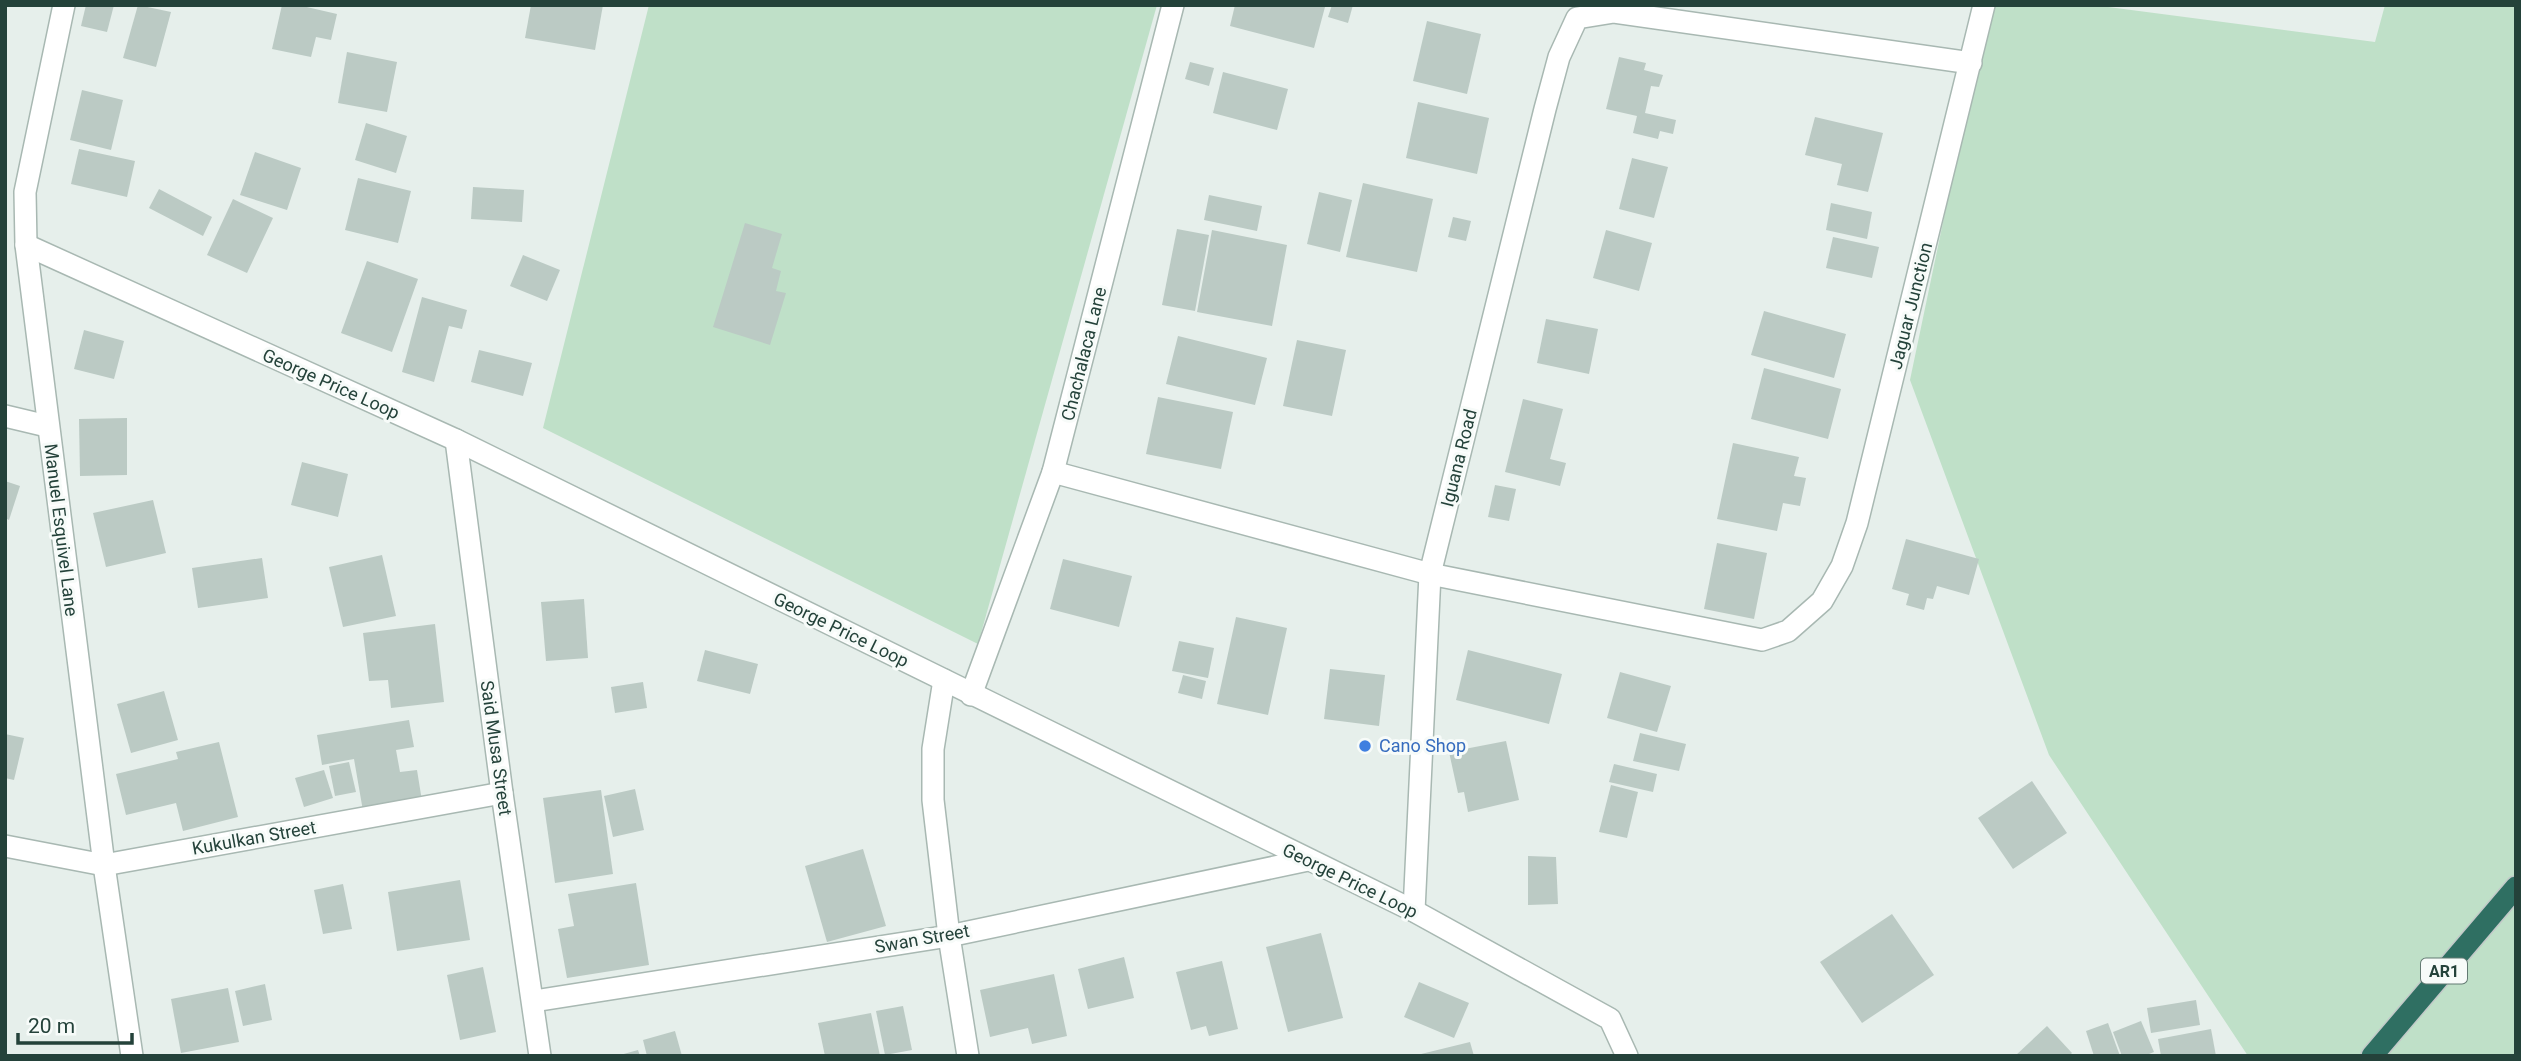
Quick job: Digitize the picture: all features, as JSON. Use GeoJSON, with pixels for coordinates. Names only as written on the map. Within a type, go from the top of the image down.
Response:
{"type":"FeatureCollection","features":[{"type":"Feature","properties":{"kind":"highway","name":"AR1"},"geometry":{"type":"LineString","coordinates":[[2372,1056],[2516,887]]}},
{"type":"Feature","properties":{"kind":"street","name":"Chachalaca Lane"},"geometry":{"type":"LineString","coordinates":[[971,695],[1053,472],[1173,5]]}},
{"type":"Feature","properties":{"kind":"street","name":"Jaguar Junction"},"geometry":{"type":"LineString","coordinates":[[1053,472],[1430,574],[1762,640],[1788,631],[1822,601],[1842,566],[1857,523],[1984,5]]}},
{"type":"Feature","properties":{"kind":"street","name":"Manuel Esquivel Lane"},"geometry":{"type":"LineString","coordinates":[[56,7],[25,192],[26,245],[104,865],[132,1056]]}},
{"type":"Feature","properties":{"kind":"street","name":"Iguana Road"},"geometry":{"type":"LineString","coordinates":[[1414,911],[1430,574],[1545,109],[1559,57],[1577,18],[1614,12],[1971,63]]}},
{"type":"Feature","properties":{"kind":"street","name":"George Price Loop"},"geometry":{"type":"LineString","coordinates":[[26,245],[456,440],[1414,911],[1610,1019],[1627,1056]]}},
{"type":"Feature","properties":{"kind":"street"},"geometry":{"type":"LineString","coordinates":[[5,416],[47,426]]}},
{"type":"Feature","properties":{"kind":"street","name":"Said Musa Street"},"geometry":{"type":"LineString","coordinates":[[456,440],[502,793],[540,1056]]}},
{"type":"Feature","properties":{"kind":"street"},"geometry":{"type":"LineString","coordinates":[[944,680],[933,748],[933,800],[949,936],[968,1056]]}},
{"type":"Feature","properties":{"kind":"street","name":"Kukulkan Street"},"geometry":{"type":"LineString","coordinates":[[5,846],[104,865],[502,793]]}},
{"type":"Feature","properties":{"kind":"street","name":"Swan Street"},"geometry":{"type":"LineString","coordinates":[[534,1001],[949,936],[1308,860]]}},
{"type":"Feature","properties":{"kind":"green space"},"geometry":{"type":"Polygon","coordinates":[[[649,5],[1157,5],[978,644],[543,428],[649,5]]]}},
{"type":"Feature","properties":{"kind":"green space"},"geometry":{"type":"Polygon","coordinates":[[[1991,5],[2093,5],[2375,42],[2385,5],[2516,5],[2516,1056],[2248,1056],[2049,755],[1910,380],[1991,5]]]}},
{"type":"Feature","properties":{"kind":"building"},"geometry":{"type":"Polygon","coordinates":[[[86,5],[114,5],[107,32],[81,26],[86,5]]]}},
{"type":"Feature","properties":{"kind":"building"},"geometry":{"type":"Polygon","coordinates":[[[138,5],[171,12],[156,67],[123,58],[138,5]]]}},
{"type":"Feature","properties":{"kind":"building"},"geometry":{"type":"Polygon","coordinates":[[[282,5],[298,5],[337,14],[331,40],[316,37],[311,57],[272,49],[282,5]]]}},
{"type":"Feature","properties":{"kind":"building"},"geometry":{"type":"Polygon","coordinates":[[[531,5],[603,5],[595,50],[525,38],[531,5]]]}},
{"type":"Feature","properties":{"kind":"building"},"geometry":{"type":"Polygon","coordinates":[[[1235,5],[1325,7],[1314,48],[1230,26],[1235,5]]]}},
{"type":"Feature","properties":{"kind":"building"},"geometry":{"type":"Polygon","coordinates":[[[1332,5],[1353,5],[1348,23],[1328,17],[1332,5]]]}},
{"type":"Feature","properties":{"kind":"building"},"geometry":{"type":"Polygon","coordinates":[[[1427,21],[1481,34],[1467,94],[1413,81],[1427,21]]]}},
{"type":"Feature","properties":{"kind":"building"},"geometry":{"type":"Polygon","coordinates":[[[347,52],[397,62],[387,112],[338,103],[347,52]]]}},
{"type":"Feature","properties":{"kind":"building"},"geometry":{"type":"Polygon","coordinates":[[[1619,57],[1646,63],[1644,70],[1663,75],[1659,87],[1651,86],[1645,113],[1676,120],[1673,134],[1660,131],[1658,139],[1633,133],[1637,116],[1606,109],[1619,57]]]}},
{"type":"Feature","properties":{"kind":"building"},"geometry":{"type":"Polygon","coordinates":[[[1190,62],[1214,68],[1209,86],[1185,79],[1190,62]]]}},
{"type":"Feature","properties":{"kind":"building"},"geometry":{"type":"Polygon","coordinates":[[[1223,72],[1288,89],[1277,130],[1213,113],[1223,72]]]}},
{"type":"Feature","properties":{"kind":"building"},"geometry":{"type":"Polygon","coordinates":[[[82,90],[123,100],[111,150],[70,140],[82,90]]]}},
{"type":"Feature","properties":{"kind":"building"},"geometry":{"type":"Polygon","coordinates":[[[1418,102],[1489,118],[1477,174],[1406,158],[1418,102]]]}},
{"type":"Feature","properties":{"kind":"building"},"geometry":{"type":"Polygon","coordinates":[[[1815,117],[1883,133],[1868,192],[1837,185],[1842,164],[1805,155],[1815,117]]]}},
{"type":"Feature","properties":{"kind":"building"},"geometry":{"type":"Polygon","coordinates":[[[366,123],[407,136],[396,173],[355,160],[366,123]]]}},
{"type":"Feature","properties":{"kind":"building"},"geometry":{"type":"Polygon","coordinates":[[[79,149],[135,161],[127,197],[71,184],[79,149]]]}},
{"type":"Feature","properties":{"kind":"building"},"geometry":{"type":"Polygon","coordinates":[[[255,152],[301,168],[287,210],[240,195],[255,152]]]}},
{"type":"Feature","properties":{"kind":"building"},"geometry":{"type":"Polygon","coordinates":[[[1632,158],[1668,167],[1654,218],[1619,209],[1632,158]]]}},
{"type":"Feature","properties":{"kind":"building"},"geometry":{"type":"Polygon","coordinates":[[[358,178],[411,191],[398,243],[345,230],[358,178]]]}},
{"type":"Feature","properties":{"kind":"building"},"geometry":{"type":"Polygon","coordinates":[[[1363,183],[1433,199],[1417,272],[1346,257],[1363,183]]]}},
{"type":"Feature","properties":{"kind":"building"},"geometry":{"type":"Polygon","coordinates":[[[473,187],[524,190],[522,222],[471,219],[473,187]]]}},
{"type":"Feature","properties":{"kind":"building"},"geometry":{"type":"Polygon","coordinates":[[[159,189],[212,217],[203,236],[149,208],[159,189]]]}},
{"type":"Feature","properties":{"kind":"building"},"geometry":{"type":"Polygon","coordinates":[[[1319,192],[1352,200],[1340,252],[1307,244],[1319,192]]]}},
{"type":"Feature","properties":{"kind":"building"},"geometry":{"type":"Polygon","coordinates":[[[1209,195],[1262,206],[1257,231],[1204,220],[1209,195]]]}},
{"type":"Feature","properties":{"kind":"building"},"geometry":{"type":"Polygon","coordinates":[[[233,199],[273,218],[247,273],[207,255],[233,199]]]}},
{"type":"Feature","properties":{"kind":"building"},"geometry":{"type":"Polygon","coordinates":[[[1831,203],[1872,212],[1867,239],[1826,230],[1831,203]]]}},
{"type":"Feature","properties":{"kind":"building"},"geometry":{"type":"Polygon","coordinates":[[[1453,217],[1471,221],[1466,241],[1448,237],[1453,217]]]}},
{"type":"Feature","properties":{"kind":"building"},"geometry":{"type":"Polygon","coordinates":[[[745,223],[782,234],[772,268],[781,271],[776,291],[786,293],[770,345],[713,327],[745,223]]]}},
{"type":"Feature","properties":{"kind":"building"},"geometry":{"type":"Polygon","coordinates":[[[1177,229],[1209,235],[1195,311],[1162,305],[1177,229]]]}},
{"type":"Feature","properties":{"kind":"building"},"geometry":{"type":"Polygon","coordinates":[[[1212,230],[1287,245],[1272,326],[1197,312],[1212,230]]]}},
{"type":"Feature","properties":{"kind":"building"},"geometry":{"type":"Polygon","coordinates":[[[1606,230],[1652,243],[1639,291],[1593,278],[1606,230]]]}},
{"type":"Feature","properties":{"kind":"building"},"geometry":{"type":"Polygon","coordinates":[[[1833,237],[1879,247],[1872,278],[1826,268],[1833,237]]]}},
{"type":"Feature","properties":{"kind":"building"},"geometry":{"type":"Polygon","coordinates":[[[523,255],[560,270],[547,301],[510,286],[523,255]]]}},
{"type":"Feature","properties":{"kind":"building"},"geometry":{"type":"Polygon","coordinates":[[[367,261],[418,279],[392,352],[341,333],[367,261]]]}},
{"type":"Feature","properties":{"kind":"building"},"geometry":{"type":"Polygon","coordinates":[[[422,297],[467,310],[462,329],[449,326],[434,382],[402,372],[422,297]]]}},
{"type":"Feature","properties":{"kind":"building"},"geometry":{"type":"Polygon","coordinates":[[[1764,311],[1846,334],[1834,378],[1751,355],[1764,311]]]}},
{"type":"Feature","properties":{"kind":"building"},"geometry":{"type":"Polygon","coordinates":[[[1546,319],[1598,329],[1589,374],[1537,363],[1546,319]]]}},
{"type":"Feature","properties":{"kind":"building"},"geometry":{"type":"Polygon","coordinates":[[[84,330],[124,341],[114,379],[74,369],[84,330]]]}},
{"type":"Feature","properties":{"kind":"building"},"geometry":{"type":"Polygon","coordinates":[[[1178,336],[1267,358],[1255,405],[1166,384],[1178,336]]]}},
{"type":"Feature","properties":{"kind":"building"},"geometry":{"type":"Polygon","coordinates":[[[1297,340],[1346,350],[1332,416],[1283,406],[1297,340]]]}},
{"type":"Feature","properties":{"kind":"building"},"geometry":{"type":"Polygon","coordinates":[[[479,350],[532,363],[523,396],[471,382],[479,350]]]}},
{"type":"Feature","properties":{"kind":"building"},"geometry":{"type":"Polygon","coordinates":[[[1764,368],[1841,389],[1828,439],[1751,419],[1764,368]]]}},
{"type":"Feature","properties":{"kind":"building"},"geometry":{"type":"Polygon","coordinates":[[[1158,397],[1233,412],[1221,469],[1146,454],[1158,397]]]}},
{"type":"Feature","properties":{"kind":"building"},"geometry":{"type":"Polygon","coordinates":[[[1523,399],[1563,409],[1550,459],[1566,463],[1560,486],[1505,472],[1523,399]]]}},
{"type":"Feature","properties":{"kind":"building"},"geometry":{"type":"Polygon","coordinates":[[[127,418],[127,475],[80,476],[79,419],[127,418]]]}},
{"type":"Feature","properties":{"kind":"building"},"geometry":{"type":"Polygon","coordinates":[[[1733,443],[1799,457],[1794,476],[1806,478],[1800,506],[1783,503],[1777,531],[1717,519],[1733,443]]]}},
{"type":"Feature","properties":{"kind":"building"},"geometry":{"type":"Polygon","coordinates":[[[302,462],[348,474],[338,517],[291,505],[302,462]]]}},
{"type":"Feature","properties":{"kind":"building"},"geometry":{"type":"Polygon","coordinates":[[[5,481],[20,486],[9,520],[5,518],[5,481]]]}},
{"type":"Feature","properties":{"kind":"building"},"geometry":{"type":"Polygon","coordinates":[[[1495,485],[1516,489],[1509,521],[1488,517],[1495,485]]]}},
{"type":"Feature","properties":{"kind":"building"},"geometry":{"type":"Polygon","coordinates":[[[153,500],[166,553],[106,567],[93,513],[153,500]]]}},
{"type":"Feature","properties":{"kind":"building"},"geometry":{"type":"Polygon","coordinates":[[[1906,539],[1979,559],[1969,595],[1937,586],[1933,599],[1927,598],[1924,610],[1906,605],[1909,594],[1892,589],[1906,539]]]}},
{"type":"Feature","properties":{"kind":"building"},"geometry":{"type":"Polygon","coordinates":[[[1717,543],[1767,553],[1754,619],[1704,609],[1717,543]]]}},
{"type":"Feature","properties":{"kind":"building"},"geometry":{"type":"Polygon","coordinates":[[[382,555],[396,616],[343,627],[329,567],[382,555]]]}},
{"type":"Feature","properties":{"kind":"building"},"geometry":{"type":"Polygon","coordinates":[[[262,558],[268,598],[198,608],[192,568],[262,558]]]}},
{"type":"Feature","properties":{"kind":"building"},"geometry":{"type":"Polygon","coordinates":[[[1063,559],[1132,576],[1119,627],[1050,609],[1063,559]]]}},
{"type":"Feature","properties":{"kind":"building"},"geometry":{"type":"Polygon","coordinates":[[[584,599],[588,658],[546,661],[541,602],[584,599]]]}},
{"type":"Feature","properties":{"kind":"building"},"geometry":{"type":"Polygon","coordinates":[[[1236,617],[1287,628],[1268,715],[1217,704],[1236,617]]]}},
{"type":"Feature","properties":{"kind":"building"},"geometry":{"type":"Polygon","coordinates":[[[435,624],[444,702],[391,708],[388,680],[369,681],[363,633],[435,624]]]}},
{"type":"Feature","properties":{"kind":"building"},"geometry":{"type":"Polygon","coordinates":[[[1179,641],[1214,648],[1208,678],[1172,671],[1179,641]]]}},
{"type":"Feature","properties":{"kind":"building"},"geometry":{"type":"Polygon","coordinates":[[[705,650],[758,664],[750,694],[697,681],[705,650]]]}},
{"type":"Feature","properties":{"kind":"building"},"geometry":{"type":"Polygon","coordinates":[[[1468,650],[1562,674],[1549,724],[1456,700],[1468,650]]]}},
{"type":"Feature","properties":{"kind":"building"},"geometry":{"type":"Polygon","coordinates":[[[1330,669],[1385,675],[1379,726],[1324,719],[1330,669]]]}},
{"type":"Feature","properties":{"kind":"building"},"geometry":{"type":"Polygon","coordinates":[[[1620,672],[1671,686],[1657,732],[1607,718],[1620,672]]]}},
{"type":"Feature","properties":{"kind":"building"},"geometry":{"type":"Polygon","coordinates":[[[1183,675],[1206,681],[1202,699],[1178,693],[1183,675]]]}},
{"type":"Feature","properties":{"kind":"building"},"geometry":{"type":"Polygon","coordinates":[[[643,682],[647,708],[615,713],[611,687],[643,682]]]}},
{"type":"Feature","properties":{"kind":"building"},"geometry":{"type":"Polygon","coordinates":[[[164,691],[178,740],[131,753],[117,704],[164,691]]]}},
{"type":"Feature","properties":{"kind":"building"},"geometry":{"type":"Polygon","coordinates":[[[409,720],[414,747],[396,750],[400,772],[417,770],[422,801],[363,811],[354,759],[322,765],[317,735],[409,720]]]}},
{"type":"Feature","properties":{"kind":"building"},"geometry":{"type":"Polygon","coordinates":[[[1640,733],[1686,744],[1679,771],[1633,761],[1640,733]]]}},
{"type":"Feature","properties":{"kind":"building"},"geometry":{"type":"Polygon","coordinates":[[[5,734],[24,738],[14,780],[5,778],[5,734]]]}},
{"type":"Feature","properties":{"kind":"building"},"geometry":{"type":"Polygon","coordinates":[[[1506,741],[1519,800],[1468,812],[1464,792],[1458,793],[1449,752],[1506,741]]]}},
{"type":"Feature","properties":{"kind":"building"},"geometry":{"type":"Polygon","coordinates":[[[219,742],[238,817],[183,831],[176,803],[126,815],[116,774],[178,759],[176,752],[219,742]]]}},
{"type":"Feature","properties":{"kind":"building"},"geometry":{"type":"Polygon","coordinates":[[[349,762],[356,792],[335,796],[329,766],[349,762]]]}},
{"type":"Feature","properties":{"kind":"building"},"geometry":{"type":"Polygon","coordinates":[[[1614,764],[1657,774],[1653,792],[1609,782],[1614,764]]]}},
{"type":"Feature","properties":{"kind":"building"},"geometry":{"type":"Polygon","coordinates":[[[324,770],[333,798],[304,807],[295,778],[324,770]]]}},
{"type":"Feature","properties":{"kind":"building"},"geometry":{"type":"Polygon","coordinates":[[[2032,781],[2067,833],[2013,869],[1978,818],[2032,781]]]}},
{"type":"Feature","properties":{"kind":"building"},"geometry":{"type":"Polygon","coordinates":[[[1611,785],[1638,792],[1627,838],[1599,832],[1611,785]]]}},
{"type":"Feature","properties":{"kind":"building"},"geometry":{"type":"Polygon","coordinates":[[[635,789],[644,830],[613,837],[604,796],[635,789]]]}},
{"type":"Feature","properties":{"kind":"building"},"geometry":{"type":"Polygon","coordinates":[[[601,790],[613,874],[555,883],[543,798],[601,790]]]}},
{"type":"Feature","properties":{"kind":"building"},"geometry":{"type":"Polygon","coordinates":[[[863,849],[886,926],[827,942],[805,866],[863,849]]]}},
{"type":"Feature","properties":{"kind":"building"},"geometry":{"type":"Polygon","coordinates":[[[1528,856],[1556,857],[1558,904],[1528,905],[1528,856]]]}},
{"type":"Feature","properties":{"kind":"building"},"geometry":{"type":"Polygon","coordinates":[[[460,880],[470,940],[397,951],[388,892],[460,880]]]}},
{"type":"Feature","properties":{"kind":"building"},"geometry":{"type":"Polygon","coordinates":[[[636,883],[649,965],[567,978],[558,929],[574,926],[568,894],[636,883]]]}},
{"type":"Feature","properties":{"kind":"building"},"geometry":{"type":"Polygon","coordinates":[[[343,884],[352,929],[323,934],[314,890],[343,884]]]}},
{"type":"Feature","properties":{"kind":"building"},"geometry":{"type":"Polygon","coordinates":[[[1892,914],[1934,975],[1862,1023],[1820,962],[1892,914]]]}},
{"type":"Feature","properties":{"kind":"building"},"geometry":{"type":"Polygon","coordinates":[[[1321,933],[1343,1018],[1288,1032],[1266,947],[1321,933]]]}},
{"type":"Feature","properties":{"kind":"building"},"geometry":{"type":"Polygon","coordinates":[[[1124,957],[1134,998],[1088,1009],[1078,969],[1124,957]]]}},
{"type":"Feature","properties":{"kind":"building"},"geometry":{"type":"Polygon","coordinates":[[[1222,961],[1238,1029],[1209,1036],[1206,1026],[1191,1030],[1176,972],[1222,961]]]}},
{"type":"Feature","properties":{"kind":"building"},"geometry":{"type":"Polygon","coordinates":[[[483,967],[496,1032],[460,1040],[447,975],[483,967]]]}},
{"type":"Feature","properties":{"kind":"building"},"geometry":{"type":"Polygon","coordinates":[[[1054,974],[1067,1036],[1032,1044],[1028,1028],[990,1037],[980,990],[1054,974]]]}},
{"type":"Feature","properties":{"kind":"building"},"geometry":{"type":"Polygon","coordinates":[[[1419,982],[1469,1003],[1454,1038],[1404,1017],[1419,982]]]}},
{"type":"Feature","properties":{"kind":"building"},"geometry":{"type":"Polygon","coordinates":[[[265,984],[272,1020],[243,1026],[235,991],[265,984]]]}},
{"type":"Feature","properties":{"kind":"building"},"geometry":{"type":"Polygon","coordinates":[[[228,988],[239,1042],[181,1053],[171,999],[228,988]]]}},
{"type":"Feature","properties":{"kind":"building"},"geometry":{"type":"Polygon","coordinates":[[[2196,1000],[2200,1025],[2151,1033],[2147,1008],[2196,1000]]]}},
{"type":"Feature","properties":{"kind":"building"},"geometry":{"type":"Polygon","coordinates":[[[903,1006],[912,1050],[885,1055],[876,1011],[903,1006]]]}},
{"type":"Feature","properties":{"kind":"building"},"geometry":{"type":"Polygon","coordinates":[[[871,1013],[880,1056],[825,1056],[818,1023],[871,1013]]]}},
{"type":"Feature","properties":{"kind":"building"},"geometry":{"type":"Polygon","coordinates":[[[2141,1021],[2154,1052],[2144,1056],[2122,1056],[2113,1032],[2141,1021]]]}},
{"type":"Feature","properties":{"kind":"building"},"geometry":{"type":"Polygon","coordinates":[[[2108,1023],[2120,1056],[2094,1056],[2086,1031],[2108,1023]]]}},
{"type":"Feature","properties":{"kind":"building"},"geometry":{"type":"Polygon","coordinates":[[[2047,1026],[2072,1053],[2069,1056],[2015,1056],[2047,1026]]]}},
{"type":"Feature","properties":{"kind":"building"},"geometry":{"type":"Polygon","coordinates":[[[2211,1029],[2216,1056],[2161,1056],[2158,1039],[2211,1029]]]}},
{"type":"Feature","properties":{"kind":"building"},"geometry":{"type":"Polygon","coordinates":[[[675,1031],[682,1056],[647,1056],[643,1040],[675,1031]]]}},
{"type":"Feature","properties":{"kind":"building"},"geometry":{"type":"Polygon","coordinates":[[[1470,1042],[1474,1056],[1417,1056],[1417,1055],[1470,1042]]]}},
{"type":"Feature","properties":{"kind":"building"},"geometry":{"type":"Polygon","coordinates":[[[638,1050],[640,1056],[620,1056],[620,1055],[638,1050]]]}},
{"type":"Feature","properties":{"kind":"place","name":"Cano Shop"},"geometry":{"type":"Point","coordinates":[1365,746]}}]}
